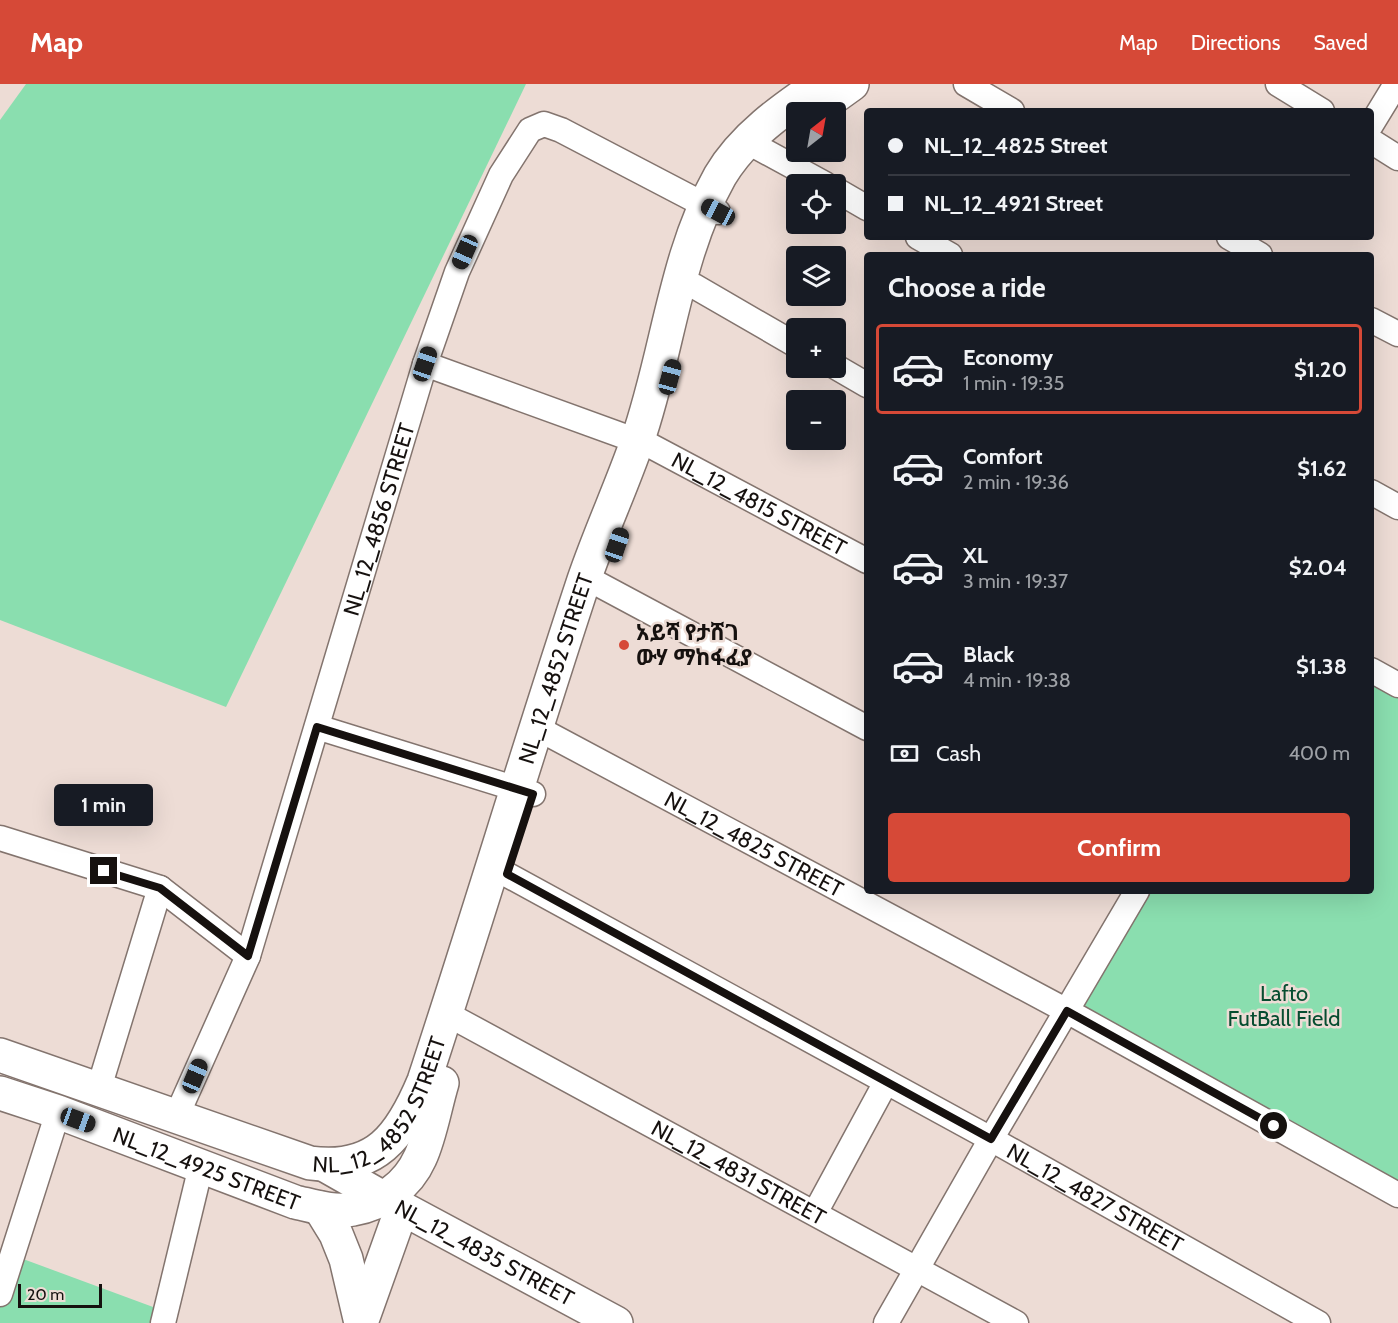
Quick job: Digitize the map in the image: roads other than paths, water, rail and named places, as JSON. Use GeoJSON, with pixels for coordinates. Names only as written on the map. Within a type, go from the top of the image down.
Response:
{"type":"FeatureCollection","features":[{"type":"Feature","properties":{"kind":"main road","name":"NL_12_4852 STREET"},"geometry":{"type":"LineString","coordinates":[[325,1165],[362,1160],[397,1133],[411,1112],[486,943],[500,870],[595,581],[644,443],[687,284],[711,209],[738,179],[754,145],[776,116],[820,84]]}},
{"type":"Feature","properties":{"kind":"main road"},"geometry":{"type":"LineString","coordinates":[[827,102],[852,84]]}},
{"type":"Feature","properties":{"kind":"main road","name":"NL_12_4852 STREET"},"geometry":{"type":"LineString","coordinates":[[754,145],[786,129]]}},
{"type":"Feature","properties":{"kind":"main road","name":"NL_12_4852 STREET"},"geometry":{"type":"LineString","coordinates":[[325,1165],[393,1203],[420,1158],[453,1018]]}},
{"type":"Feature","properties":{"kind":"main road","name":"NL_12_4925 STREET"},"geometry":{"type":"LineString","coordinates":[[0,1055],[310,1163],[325,1165]]}},
{"type":"Feature","properties":{"kind":"main road","name":"NL_12_4925 STREET"},"geometry":{"type":"LineString","coordinates":[[0,1093],[58,1112],[295,1202],[320,1208],[352,1210],[393,1203]]}},
{"type":"Feature","properties":{"kind":"main road"},"geometry":{"type":"LineString","coordinates":[[361,1323],[393,1203]]}},
{"type":"Feature","properties":{"kind":"main road","name":"NL_12_4835 STREET"},"geometry":{"type":"LineString","coordinates":[[393,1203],[606,1320]]}},
{"type":"Feature","properties":{"kind":"main road"},"geometry":{"type":"LineString","coordinates":[[320,1208],[336,1234],[346,1259],[361,1323]]}},
{"type":"Feature","properties":{"kind":"street"},"geometry":{"type":"LineString","coordinates":[[966,84],[1007,108]]}},
{"type":"Feature","properties":{"kind":"street"},"geometry":{"type":"LineString","coordinates":[[1278,84],[1317,108]]}},
{"type":"Feature","properties":{"kind":"street"},"geometry":{"type":"LineString","coordinates":[[1374,120],[1396,84]]}},
{"type":"Feature","properties":{"kind":"street","name":"NL_12_4856 STREET"},"geometry":{"type":"LineString","coordinates":[[177,1115],[248,956],[425,364],[461,261],[501,175],[530,130],[544,124],[561,130],[711,209]]}},
{"type":"Feature","properties":{"kind":"street"},"geometry":{"type":"LineString","coordinates":[[1374,143],[1398,158]]}},
{"type":"Feature","properties":{"kind":"street"},"geometry":{"type":"LineString","coordinates":[[754,145],[807,174]]}},
{"type":"Feature","properties":{"kind":"street"},"geometry":{"type":"LineString","coordinates":[[846,196],[864,206]]}},
{"type":"Feature","properties":{"kind":"street"},"geometry":{"type":"LineString","coordinates":[[923,240],[945,252]]}},
{"type":"Feature","properties":{"kind":"street"},"geometry":{"type":"LineString","coordinates":[[1234,240],[1255,252]]}},
{"type":"Feature","properties":{"kind":"street"},"geometry":{"type":"LineString","coordinates":[[687,284],[786,339]]}},
{"type":"Feature","properties":{"kind":"street"},"geometry":{"type":"LineString","coordinates":[[1374,325],[1398,334]]}},
{"type":"Feature","properties":{"kind":"street","name":"NL_12_4815 STREET"},"geometry":{"type":"LineString","coordinates":[[425,364],[644,443],[864,559]]}},
{"type":"Feature","properties":{"kind":"street"},"geometry":{"type":"LineString","coordinates":[[846,373],[864,383]]}},
{"type":"Feature","properties":{"kind":"street"},"geometry":{"type":"LineString","coordinates":[[1374,494],[1398,507]]}},
{"type":"Feature","properties":{"kind":"street"},"geometry":{"type":"LineString","coordinates":[[595,581],[864,726]]}},
{"type":"Feature","properties":{"kind":"street"},"geometry":{"type":"LineString","coordinates":[[1374,672],[1398,685]]}},
{"type":"Feature","properties":{"kind":"street"},"geometry":{"type":"LineString","coordinates":[[317,727],[525,792]]}},
{"type":"Feature","properties":{"kind":"street","name":"NL_12_4825 STREET"},"geometry":{"type":"LineString","coordinates":[[545,731],[1067,1011],[1398,1195]]}},
{"type":"Feature","properties":{"kind":"street"},"geometry":{"type":"LineString","coordinates":[[0,838],[160,888],[248,956]]}},
{"type":"Feature","properties":{"kind":"street","name":"NL_12_4827 STREET"},"geometry":{"type":"LineString","coordinates":[[500,870],[991,1139],[1318,1323]]}},
{"type":"Feature","properties":{"kind":"street"},"geometry":{"type":"LineString","coordinates":[[99,1088],[160,888]]}},
{"type":"Feature","properties":{"kind":"street"},"geometry":{"type":"LineString","coordinates":[[886,1323],[1135,894]]}},
{"type":"Feature","properties":{"kind":"street","name":"NL_12_4831 STREET"},"geometry":{"type":"LineString","coordinates":[[453,1018],[1016,1323]]}},
{"type":"Feature","properties":{"kind":"street"},"geometry":{"type":"LineString","coordinates":[[815,1213],[886,1082]]}},
{"type":"Feature","properties":{"kind":"street"},"geometry":{"type":"LineString","coordinates":[[0,1294],[58,1112]]}},
{"type":"Feature","properties":{"kind":"street"},"geometry":{"type":"LineString","coordinates":[[163,1323],[201,1166]]}},
{"type":"Feature","properties":{"kind":"place","name":"አይሻ የታሸገ ውሃ ማከፋፈያ"},"geometry":{"type":"Point","coordinates":[624,645]}},
{"type":"Feature","properties":{"kind":"park label","name":"Lafto FutBall Field"},"geometry":{"type":"Point","coordinates":[1284,1006]}}]}
